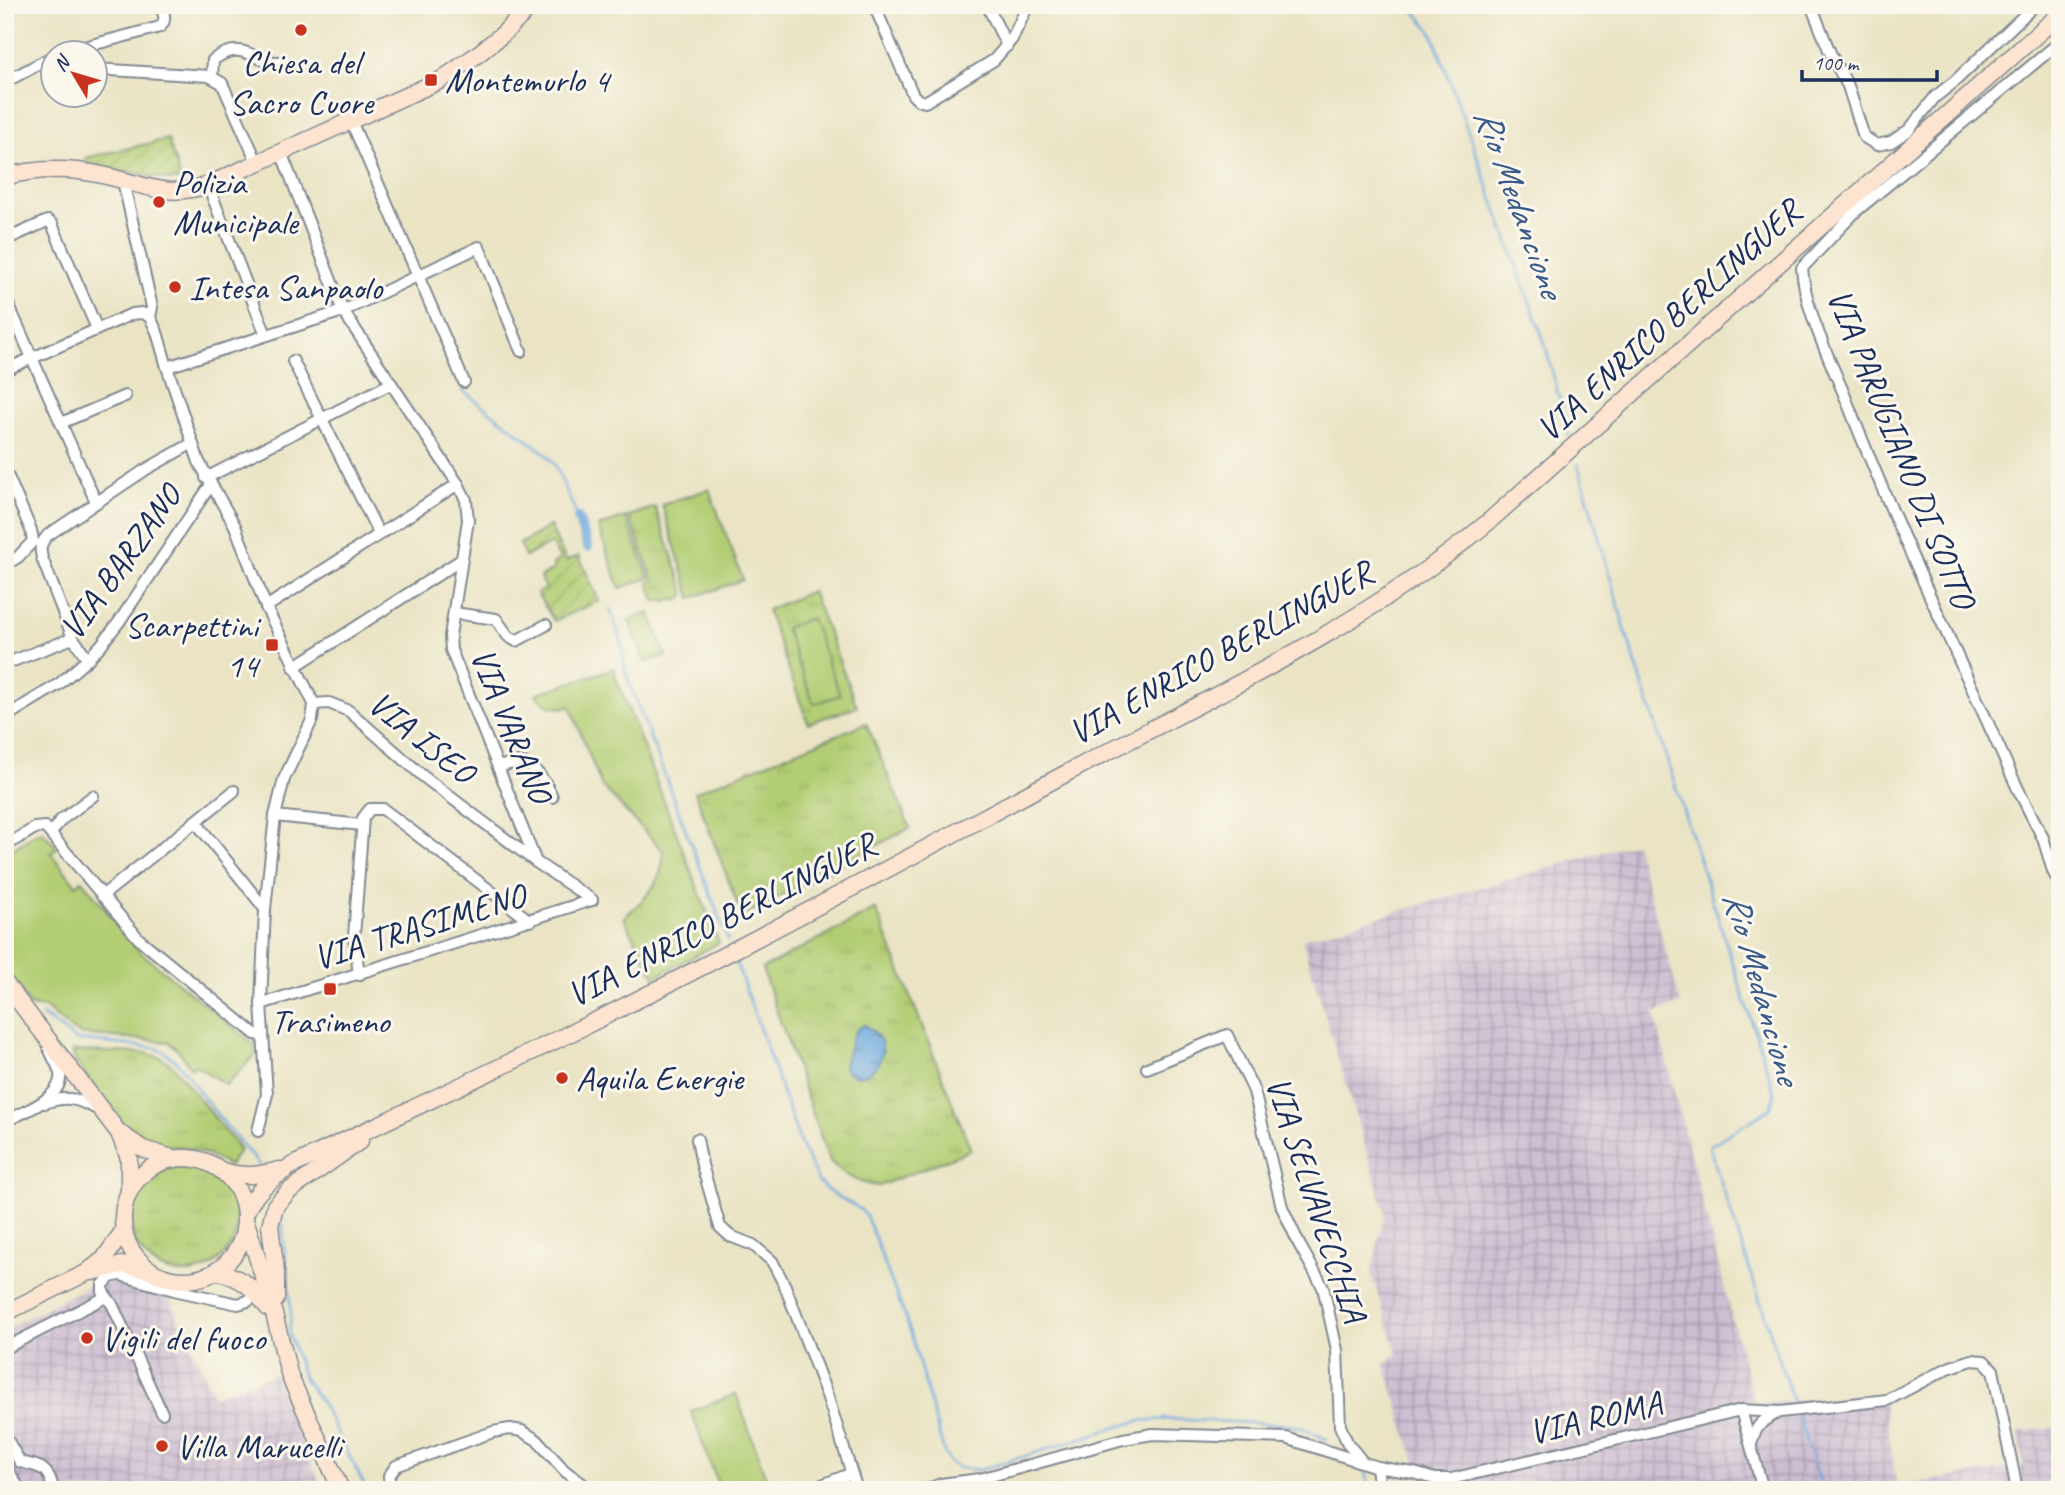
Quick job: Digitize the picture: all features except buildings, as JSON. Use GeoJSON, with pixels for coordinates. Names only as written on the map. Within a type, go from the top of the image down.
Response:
{"type":"FeatureCollection","features":[{"type":"Feature","properties":{"kind":"main road"},"geometry":{"type":"LineString","coordinates":[[5,177],[43,170],[74,170],[104,175],[160,191],[189,191],[208,185],[441,80],[503,34],[532,5]]}},
{"type":"Feature","properties":{"kind":"main road","name":"VIA ENRICO BERLINGUER"},"geometry":{"type":"LineString","coordinates":[[217,1271],[236,1252],[243,1235],[245,1217],[258,1191],[291,1167],[582,1027],[762,935],[1293,653],[1382,600],[1459,547],[2060,15]]}},
{"type":"Feature","properties":{"kind":"main road"},"geometry":{"type":"LineString","coordinates":[[5,983],[118,1133],[130,1158],[124,1230],[133,1253],[151,1271]]}},
{"type":"Feature","properties":{"kind":"main road"},"geometry":{"type":"LineString","coordinates":[[276,1319],[276,1272],[270,1226],[275,1206],[289,1191],[351,1148],[372,1127]]}},
{"type":"Feature","properties":{"kind":"main road","name":"VIA ENRICO BERLINGUER"},"geometry":{"type":"LineString","coordinates":[[118,1133],[143,1149],[175,1159],[203,1161],[238,1176],[252,1177],[291,1167]]}},
{"type":"Feature","properties":{"kind":"main road"},"geometry":{"type":"LineString","coordinates":[[128,1194],[147,1171],[158,1164],[175,1159]]}},
{"type":"Feature","properties":{"kind":"main road"},"geometry":{"type":"LineString","coordinates":[[222,1171],[238,1190],[290,1377],[341,1490]]}},
{"type":"Feature","properties":{"kind":"main road"},"geometry":{"type":"LineString","coordinates":[[5,1313],[86,1273],[104,1259],[124,1230]]}},
{"type":"Feature","properties":{"kind":"main road"},"geometry":{"type":"LineString","coordinates":[[86,1273],[122,1265],[184,1280],[198,1279],[217,1271],[237,1278],[257,1293],[276,1319]]}},
{"type":"Feature","properties":{"kind":"street"},"geometry":{"type":"LineString","coordinates":[[108,41],[160,27],[165,19],[158,5]]}},
{"type":"Feature","properties":{"kind":"street"},"geometry":{"type":"LineString","coordinates":[[874,5],[913,95],[921,102],[931,99],[986,66],[1007,46],[1028,5]]}},
{"type":"Feature","properties":{"kind":"street"},"geometry":{"type":"LineString","coordinates":[[987,5],[1007,46]]}},
{"type":"Feature","properties":{"kind":"street"},"geometry":{"type":"LineString","coordinates":[[1811,5],[1831,55],[1848,86],[1864,137],[1877,145],[1891,142],[1909,130],[1935,97],[2035,5]]}},
{"type":"Feature","properties":{"kind":"street","name":"VIA PARUGIANO DI SOTTO"},"geometry":{"type":"LineString","coordinates":[[2060,41],[1855,212],[1801,268],[1813,315],[1863,441],[2017,787],[2043,838],[2060,885]]}},
{"type":"Feature","properties":{"kind":"street"},"geometry":{"type":"LineString","coordinates":[[212,77],[213,60],[222,53],[248,51],[266,61],[280,62]]}},
{"type":"Feature","properties":{"kind":"street"},"geometry":{"type":"LineString","coordinates":[[5,82],[37,67]]}},
{"type":"Feature","properties":{"kind":"street"},"geometry":{"type":"LineString","coordinates":[[108,70],[212,77],[222,83],[257,162]]}},
{"type":"Feature","properties":{"kind":"street"},"geometry":{"type":"LineString","coordinates":[[351,121],[464,382]]}},
{"type":"Feature","properties":{"kind":"street","name":"VIA VARANO"},"geometry":{"type":"LineString","coordinates":[[281,152],[343,311],[466,500],[468,513],[450,636],[451,650],[536,862]]}},
{"type":"Feature","properties":{"kind":"street"},"geometry":{"type":"LineString","coordinates":[[122,181],[152,307],[150,317]]}},
{"type":"Feature","properties":{"kind":"street"},"geometry":{"type":"LineString","coordinates":[[208,185],[266,335]]}},
{"type":"Feature","properties":{"kind":"street"},"geometry":{"type":"LineString","coordinates":[[5,240],[45,222],[52,224],[97,329]]}},
{"type":"Feature","properties":{"kind":"street"},"geometry":{"type":"LineString","coordinates":[[167,367],[343,311],[479,247],[521,351]]}},
{"type":"Feature","properties":{"kind":"street"},"geometry":{"type":"LineString","coordinates":[[5,298],[96,502]]}},
{"type":"Feature","properties":{"kind":"street"},"geometry":{"type":"LineString","coordinates":[[5,370],[132,314],[142,313],[150,317],[158,332],[191,444],[208,482],[235,526],[266,607],[314,704],[312,720],[284,779],[275,816],[264,909],[261,1004],[267,1094],[258,1131]]}},
{"type":"Feature","properties":{"kind":"street"},"geometry":{"type":"LineString","coordinates":[[293,361],[379,534]]}},
{"type":"Feature","properties":{"kind":"street"},"geometry":{"type":"LineString","coordinates":[[208,482],[390,383]]}},
{"type":"Feature","properties":{"kind":"street"},"geometry":{"type":"LineString","coordinates":[[61,423],[125,396]]}},
{"type":"Feature","properties":{"kind":"street"},"geometry":{"type":"LineString","coordinates":[[88,659],[73,638],[42,558],[41,543],[48,534],[96,502],[191,444]]}},
{"type":"Feature","properties":{"kind":"street"},"geometry":{"type":"LineString","coordinates":[[5,470],[36,537],[48,534]]}},
{"type":"Feature","properties":{"kind":"street","name":"VIA BARZANO"},"geometry":{"type":"LineString","coordinates":[[5,717],[58,684],[88,659],[119,622],[208,482]]}},
{"type":"Feature","properties":{"kind":"street"},"geometry":{"type":"LineString","coordinates":[[266,607],[458,484]]}},
{"type":"Feature","properties":{"kind":"street"},"geometry":{"type":"LineString","coordinates":[[5,565],[18,557],[33,541],[32,530]]}},
{"type":"Feature","properties":{"kind":"street"},"geometry":{"type":"LineString","coordinates":[[18,557],[37,552],[42,558]]}},
{"type":"Feature","properties":{"kind":"street"},"geometry":{"type":"LineString","coordinates":[[294,667],[461,560]]}},
{"type":"Feature","properties":{"kind":"street"},"geometry":{"type":"LineString","coordinates":[[454,613],[496,619],[508,636],[516,641],[547,625]]}},
{"type":"Feature","properties":{"kind":"street"},"geometry":{"type":"LineString","coordinates":[[5,664],[73,638]]}},
{"type":"Feature","properties":{"kind":"street","name":"VIA ISEO"},"geometry":{"type":"LineString","coordinates":[[314,704],[329,703],[349,711],[424,777],[536,862],[593,900]]}},
{"type":"Feature","properties":{"kind":"street"},"geometry":{"type":"LineString","coordinates":[[498,767],[520,763],[526,765],[545,782],[552,797]]}},
{"type":"Feature","properties":{"kind":"street"},"geometry":{"type":"LineString","coordinates":[[102,896],[234,791]]}},
{"type":"Feature","properties":{"kind":"street"},"geometry":{"type":"LineString","coordinates":[[51,833],[61,820],[93,796]]}},
{"type":"Feature","properties":{"kind":"street"},"geometry":{"type":"LineString","coordinates":[[359,975],[354,936],[362,825],[367,811],[374,808],[383,809],[530,921]]}},
{"type":"Feature","properties":{"kind":"street"},"geometry":{"type":"LineString","coordinates":[[275,816],[362,825]]}},
{"type":"Feature","properties":{"kind":"street"},"geometry":{"type":"LineString","coordinates":[[195,821],[264,909]]}},
{"type":"Feature","properties":{"kind":"street"},"geometry":{"type":"LineString","coordinates":[[5,846],[37,827],[45,827],[149,950],[255,1034],[263,1035]]}},
{"type":"Feature","properties":{"kind":"street","name":"VIA TRASIMENO"},"geometry":{"type":"LineString","coordinates":[[261,1004],[593,900]]}},
{"type":"Feature","properties":{"kind":"street"},"geometry":{"type":"LineString","coordinates":[[5,1121],[53,1094],[60,1078],[60,1072],[42,1033]]}},
{"type":"Feature","properties":{"kind":"street","name":"VIA SELVAVECCHIA"},"geometry":{"type":"LineString","coordinates":[[1147,1068],[1227,1035],[1254,1091],[1282,1207],[1323,1287],[1336,1350],[1340,1426],[1348,1444],[1363,1462]]}},
{"type":"Feature","properties":{"kind":"street"},"geometry":{"type":"LineString","coordinates":[[39,1104],[55,1099],[73,1099],[103,1112]]}},
{"type":"Feature","properties":{"kind":"street"},"geometry":{"type":"LineString","coordinates":[[697,1139],[720,1227],[730,1236],[754,1245],[772,1261],[785,1286],[828,1398],[857,1490]]}},
{"type":"Feature","properties":{"kind":"street"},"geometry":{"type":"LineString","coordinates":[[162,1413],[102,1288],[106,1281],[110,1277],[121,1275],[238,1304],[248,1301],[257,1293]]}},
{"type":"Feature","properties":{"kind":"street"},"geometry":{"type":"LineString","coordinates":[[5,1348],[106,1297]]}},
{"type":"Feature","properties":{"kind":"street","name":"VIA ROMA"},"geometry":{"type":"LineString","coordinates":[[926,1490],[941,1484],[980,1479],[1123,1439],[1153,1434],[1286,1438],[1377,1467],[1436,1479],[1461,1477],[1741,1410],[1785,1411],[1887,1400],[1948,1368],[1972,1360],[1984,1361],[1993,1370],[2017,1490]]}},
{"type":"Feature","properties":{"kind":"street"},"geometry":{"type":"LineString","coordinates":[[1741,1410],[1763,1490]]}},
{"type":"Feature","properties":{"kind":"street"},"geometry":{"type":"LineString","coordinates":[[1750,1447],[1757,1425],[1763,1419],[1785,1411]]}},
{"type":"Feature","properties":{"kind":"street"},"geometry":{"type":"LineString","coordinates":[[390,1490],[389,1476],[396,1465],[493,1432],[510,1429],[522,1431],[537,1440],[565,1471],[591,1490]]}},
{"type":"Feature","properties":{"kind":"street"},"geometry":{"type":"LineString","coordinates":[[5,1436],[20,1461],[46,1471],[53,1490]]}},
{"type":"Feature","properties":{"kind":"street"},"geometry":{"type":"LineString","coordinates":[[5,1465],[18,1489]]}},
{"type":"Feature","properties":{"kind":"street"},"geometry":{"type":"LineString","coordinates":[[1377,1467],[1380,1490]]}},
{"type":"Feature","properties":{"kind":"street"},"geometry":{"type":"LineString","coordinates":[[46,1471],[46,1490]]}},
{"type":"Feature","properties":{"kind":"street"},"geometry":{"type":"LineString","coordinates":[[809,1490],[850,1474]]}},
{"type":"Feature","properties":{"kind":"street"},"geometry":{"type":"LineString","coordinates":[[1461,1477],[1464,1490]]}},
{"type":"Feature","properties":{"kind":"shaded area"},"geometry":{"type":"Polygon","coordinates":[[[1635,843],[1681,1004],[1654,1013],[1754,1403],[1883,1397],[1897,1486],[2024,1466],[2018,1432],[2060,1427],[2060,1490],[1424,1490],[1385,1364],[1398,1354],[1371,1274],[1385,1212],[1302,939],[1635,843]]]}},
{"type":"Feature","properties":{"kind":"shaded area"},"geometry":{"type":"Polygon","coordinates":[[[120,1282],[168,1295],[214,1396],[274,1374],[304,1450],[324,1490],[5,1490],[5,1330],[88,1286],[120,1282]]]}},
{"type":"Feature","properties":{"kind":"green space"},"geometry":{"type":"Polygon","coordinates":[[[168,139],[181,180],[88,164],[86,158],[168,139]]]}},
{"type":"Feature","properties":{"kind":"green space"},"geometry":{"type":"Polygon","coordinates":[[[709,489],[743,580],[691,598],[662,505],[709,489]]]}},
{"type":"Feature","properties":{"kind":"green space"},"geometry":{"type":"Polygon","coordinates":[[[655,507],[684,590],[680,600],[655,601],[649,583],[653,580],[629,516],[655,507]]]}},
{"type":"Feature","properties":{"kind":"green space"},"geometry":{"type":"Polygon","coordinates":[[[626,517],[649,578],[620,588],[598,527],[626,517]]]}},
{"type":"Feature","properties":{"kind":"green space"},"geometry":{"type":"Polygon","coordinates":[[[550,526],[566,561],[579,556],[599,601],[554,621],[537,593],[546,588],[540,577],[554,569],[553,564],[560,559],[551,543],[525,557],[520,544],[550,526]]]}},
{"type":"Feature","properties":{"kind":"green space"},"geometry":{"type":"Polygon","coordinates":[[[812,591],[857,707],[808,723],[767,610],[812,591]]]}},
{"type":"Feature","properties":{"kind":"green space"},"geometry":{"type":"Polygon","coordinates":[[[650,613],[666,656],[645,662],[629,620],[650,613]]]}},
{"type":"Feature","properties":{"kind":"green space"},"geometry":{"type":"Polygon","coordinates":[[[811,618],[840,695],[814,704],[785,628],[811,618]]]}},
{"type":"Feature","properties":{"kind":"green space"},"geometry":{"type":"Polygon","coordinates":[[[615,668],[615,675],[719,943],[655,977],[625,916],[653,888],[661,871],[663,851],[601,785],[570,706],[551,706],[536,694],[615,668]]]}},
{"type":"Feature","properties":{"kind":"green space"},"geometry":{"type":"Polygon","coordinates":[[[866,723],[910,828],[742,916],[695,792],[866,723]]]}},
{"type":"Feature","properties":{"kind":"green space"},"geometry":{"type":"Polygon","coordinates":[[[42,832],[57,848],[51,853],[76,885],[82,880],[139,951],[255,1045],[255,1055],[226,1085],[195,1065],[191,1068],[169,1042],[80,1034],[46,1008],[30,1006],[5,969],[5,854],[42,832]]]}},
{"type":"Feature","properties":{"kind":"green space"},"geometry":{"type":"Polygon","coordinates":[[[876,909],[971,1150],[879,1186],[858,1181],[829,1160],[762,969],[876,909]],[[857,1029],[845,1063],[883,1052],[877,1036],[857,1029]]]}},
{"type":"Feature","properties":{"kind":"green space"},"geometry":{"type":"Polygon","coordinates":[[[73,1051],[146,1053],[162,1058],[173,1066],[240,1149],[229,1166],[206,1154],[183,1147],[150,1146],[128,1132],[74,1059],[73,1051]]]}},
{"type":"Feature","properties":{"kind":"green space"},"geometry":{"type":"Polygon","coordinates":[[[184,1167],[204,1171],[222,1182],[233,1200],[237,1220],[233,1240],[222,1258],[204,1269],[184,1273],[164,1269],[146,1258],[135,1240],[131,1220],[135,1200],[146,1182],[164,1171],[184,1167]]]}},
{"type":"Feature","properties":{"kind":"green space"},"geometry":{"type":"Polygon","coordinates":[[[736,1394],[768,1483],[750,1490],[720,1490],[691,1411],[736,1394]]]}},
{"type":"Feature","properties":{"kind":"water"},"geometry":{"type":"Polygon","coordinates":[[[864,1025],[876,1035],[882,1045],[882,1056],[870,1072],[852,1075],[844,1068],[845,1063],[853,1037],[864,1025]]]}},
{"type":"Feature","properties":{"kind":"waterway","name":"Rio Medancione"},"geometry":{"type":"LineString","coordinates":[[1336,5],[1351,5]]}},
{"type":"Feature","properties":{"kind":"waterway","name":"Rio Medancione"},"geometry":{"type":"LineString","coordinates":[[1397,5],[1415,11],[1432,32],[1544,341],[1569,435]]}},
{"type":"Feature","properties":{"kind":"waterway"},"geometry":{"type":"LineString","coordinates":[[462,390],[546,454],[555,465],[578,518]]}},
{"type":"Feature","properties":{"kind":"waterway","name":"Rio Medancione"},"geometry":{"type":"LineString","coordinates":[[1578,464],[1626,633],[1775,1094],[1770,1109],[1709,1146],[1795,1407]]}},
{"type":"Feature","properties":{"kind":"waterway"},"geometry":{"type":"LineString","coordinates":[[578,518],[588,547]]}},
{"type":"Feature","properties":{"kind":"waterway"},"geometry":{"type":"LineString","coordinates":[[610,609],[622,643],[625,670],[630,685],[728,940]]}},
{"type":"Feature","properties":{"kind":"waterway"},"geometry":{"type":"LineString","coordinates":[[735,959],[801,1145],[818,1181],[828,1191],[860,1209],[866,1216],[910,1330],[944,1452],[950,1463],[959,1468],[980,1470],[1124,1425],[1165,1419],[1277,1424],[1300,1427],[1326,1439]]}},
{"type":"Feature","properties":{"kind":"waterway"},"geometry":{"type":"LineString","coordinates":[[42,1015],[76,1040],[156,1048],[164,1052],[185,1071],[261,1167]]}},
{"type":"Feature","properties":{"kind":"waterway"},"geometry":{"type":"LineString","coordinates":[[281,1214],[291,1311],[289,1334],[303,1377],[321,1402],[367,1490]]}},
{"type":"Feature","properties":{"kind":"waterway","name":"Rio Medancione"},"geometry":{"type":"LineString","coordinates":[[1797,1414],[1823,1490]]}},
{"type":"Feature","properties":{"kind":"waterway"},"geometry":{"type":"LineString","coordinates":[[1366,1471],[1369,1490]]}},
{"type":"Feature","properties":{"kind":"place","name":"Chiesa del Sacro Cuore"},"geometry":{"type":"Point","coordinates":[301,30]}},
{"type":"Feature","properties":{"kind":"place","name":"Montemurlo 4"},"geometry":{"type":"Point","coordinates":[431,80]}},
{"type":"Feature","properties":{"kind":"place","name":"Polizia Municipale"},"geometry":{"type":"Point","coordinates":[159,202]}},
{"type":"Feature","properties":{"kind":"place","name":"Intesa Sanpaolo"},"geometry":{"type":"Point","coordinates":[175,287]}},
{"type":"Feature","properties":{"kind":"place","name":"Scarpettini 14"},"geometry":{"type":"Point","coordinates":[272,645]}},
{"type":"Feature","properties":{"kind":"place","name":"Trasimeno"},"geometry":{"type":"Point","coordinates":[330,989]}},
{"type":"Feature","properties":{"kind":"place","name":"Aquila Energie"},"geometry":{"type":"Point","coordinates":[562,1078]}},
{"type":"Feature","properties":{"kind":"place","name":"Vigili del fuoco"},"geometry":{"type":"Point","coordinates":[87,1338]}},
{"type":"Feature","properties":{"kind":"place","name":"Villa Marucelli"},"geometry":{"type":"Point","coordinates":[162,1446]}}]}
